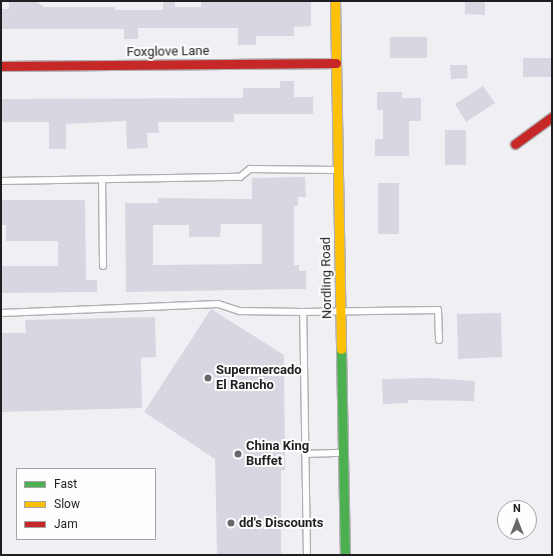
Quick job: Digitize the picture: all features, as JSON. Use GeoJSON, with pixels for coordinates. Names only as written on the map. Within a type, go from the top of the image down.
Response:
{"type":"FeatureCollection","features":[{"type":"Feature","properties":{"kind":"street","name":"Nordling Road"},"geometry":{"type":"LineString","coordinates":[[335,1],[345,555]]}},
{"type":"Feature","properties":{"kind":"street","name":"Foxglove Lane"},"geometry":{"type":"LineString","coordinates":[[1,66],[336,63]]}},
{"type":"Feature","properties":{"kind":"street"},"geometry":{"type":"LineString","coordinates":[[515,144],[552,117]]}},
{"type":"Feature","properties":{"kind":"lane"},"geometry":{"type":"LineString","coordinates":[[1,181],[240,176],[250,169],[339,170]]}},
{"type":"Feature","properties":{"kind":"lane"},"geometry":{"type":"LineString","coordinates":[[102,179],[103,266]]}},
{"type":"Feature","properties":{"kind":"lane"},"geometry":{"type":"LineString","coordinates":[[1,313],[218,304],[240,311],[341,312],[438,310],[439,340]]}},
{"type":"Feature","properties":{"kind":"lane"},"geometry":{"type":"LineString","coordinates":[[303,312],[307,555]]}},
{"type":"Feature","properties":{"kind":"lane"},"geometry":{"type":"LineString","coordinates":[[305,454],[343,453]]}},
{"type":"Feature","properties":{"kind":"building"},"geometry":{"type":"Polygon","coordinates":[[[9,1],[36,1],[44,7],[115,7],[115,10],[163,10],[163,2],[175,2],[175,7],[201,7],[201,1],[311,1],[311,26],[294,27],[294,36],[256,36],[256,45],[238,45],[238,28],[138,28],[138,39],[124,39],[124,29],[1,29],[1,9],[9,9],[9,1]]]}},
{"type":"Feature","properties":{"kind":"building"},"geometry":{"type":"Polygon","coordinates":[[[465,1],[485,1],[485,15],[465,14],[465,1]]]}},
{"type":"Feature","properties":{"kind":"building"},"geometry":{"type":"Polygon","coordinates":[[[390,37],[427,37],[427,58],[390,58],[390,37]]]}},
{"type":"Feature","properties":{"kind":"building"},"geometry":{"type":"Polygon","coordinates":[[[523,58],[552,58],[552,77],[523,77],[523,58]]]}},
{"type":"Feature","properties":{"kind":"building"},"geometry":{"type":"Polygon","coordinates":[[[450,65],[467,65],[468,78],[451,79],[450,65]]]}},
{"type":"Feature","properties":{"kind":"building"},"geometry":{"type":"Polygon","coordinates":[[[280,81],[294,81],[294,97],[313,97],[313,114],[234,114],[234,122],[158,122],[159,133],[147,133],[148,148],[127,149],[126,121],[66,124],[66,149],[49,149],[49,122],[1,122],[1,99],[243,98],[243,88],[280,88],[280,81]]]}},
{"type":"Feature","properties":{"kind":"building"},"geometry":{"type":"Polygon","coordinates":[[[483,86],[495,103],[466,122],[455,104],[483,86]]]}},
{"type":"Feature","properties":{"kind":"building"},"geometry":{"type":"Polygon","coordinates":[[[377,92],[402,92],[402,98],[421,98],[421,121],[409,121],[409,156],[375,156],[375,139],[383,139],[383,110],[377,110],[377,92]]]}},
{"type":"Feature","properties":{"kind":"building"},"geometry":{"type":"Polygon","coordinates":[[[445,130],[466,130],[466,165],[445,165],[445,130]]]}},
{"type":"Feature","properties":{"kind":"building"},"geometry":{"type":"Polygon","coordinates":[[[305,177],[306,197],[298,197],[298,206],[294,206],[294,265],[299,265],[299,271],[306,271],[306,289],[126,292],[125,203],[158,203],[158,198],[252,199],[252,178],[305,177]],[[221,224],[220,237],[189,237],[189,225],[153,225],[153,265],[262,264],[262,224],[221,224]]]}},
{"type":"Feature","properties":{"kind":"building"},"geometry":{"type":"Polygon","coordinates":[[[378,183],[399,183],[399,234],[378,234],[378,183]]]}},
{"type":"Feature","properties":{"kind":"building"},"geometry":{"type":"Polygon","coordinates":[[[1,200],[85,200],[86,280],[97,280],[97,292],[1,293],[1,266],[58,266],[58,241],[6,241],[6,225],[1,225],[1,200]]]}},
{"type":"Feature","properties":{"kind":"building"},"geometry":{"type":"Polygon","coordinates":[[[211,309],[284,355],[285,470],[281,470],[281,555],[217,555],[215,459],[144,412],[211,309]]]}},
{"type":"Feature","properties":{"kind":"building"},"geometry":{"type":"Polygon","coordinates":[[[501,313],[502,357],[458,359],[457,314],[501,313]]]}},
{"type":"Feature","properties":{"kind":"building"},"geometry":{"type":"Polygon","coordinates":[[[155,317],[156,357],[141,358],[142,408],[1,412],[1,333],[26,333],[25,320],[155,317]]]}},
{"type":"Feature","properties":{"kind":"building"},"geometry":{"type":"Polygon","coordinates":[[[430,378],[475,381],[474,401],[408,400],[408,403],[383,404],[382,379],[430,378]]]}},
{"type":"Feature","properties":{"kind":"traffic: fast"},"geometry":{"type":"LineString","coordinates":[[341,349],[345,555]]}},
{"type":"Feature","properties":{"kind":"traffic: slow"},"geometry":{"type":"LineString","coordinates":[[335,1],[341,349]]}},
{"type":"Feature","properties":{"kind":"traffic: jam"},"geometry":{"type":"LineString","coordinates":[[1,66],[336,63]]}},
{"type":"Feature","properties":{"kind":"traffic: jam"},"geometry":{"type":"LineString","coordinates":[[515,144],[552,117]]}},
{"type":"Feature","properties":{"kind":"place","name":"Supermercado El Rancho"},"geometry":{"type":"Point","coordinates":[208,378]}},
{"type":"Feature","properties":{"kind":"place","name":"China King Buffet"},"geometry":{"type":"Point","coordinates":[238,454]}},
{"type":"Feature","properties":{"kind":"place","name":"dd's Discounts"},"geometry":{"type":"Point","coordinates":[231,523]}}]}
